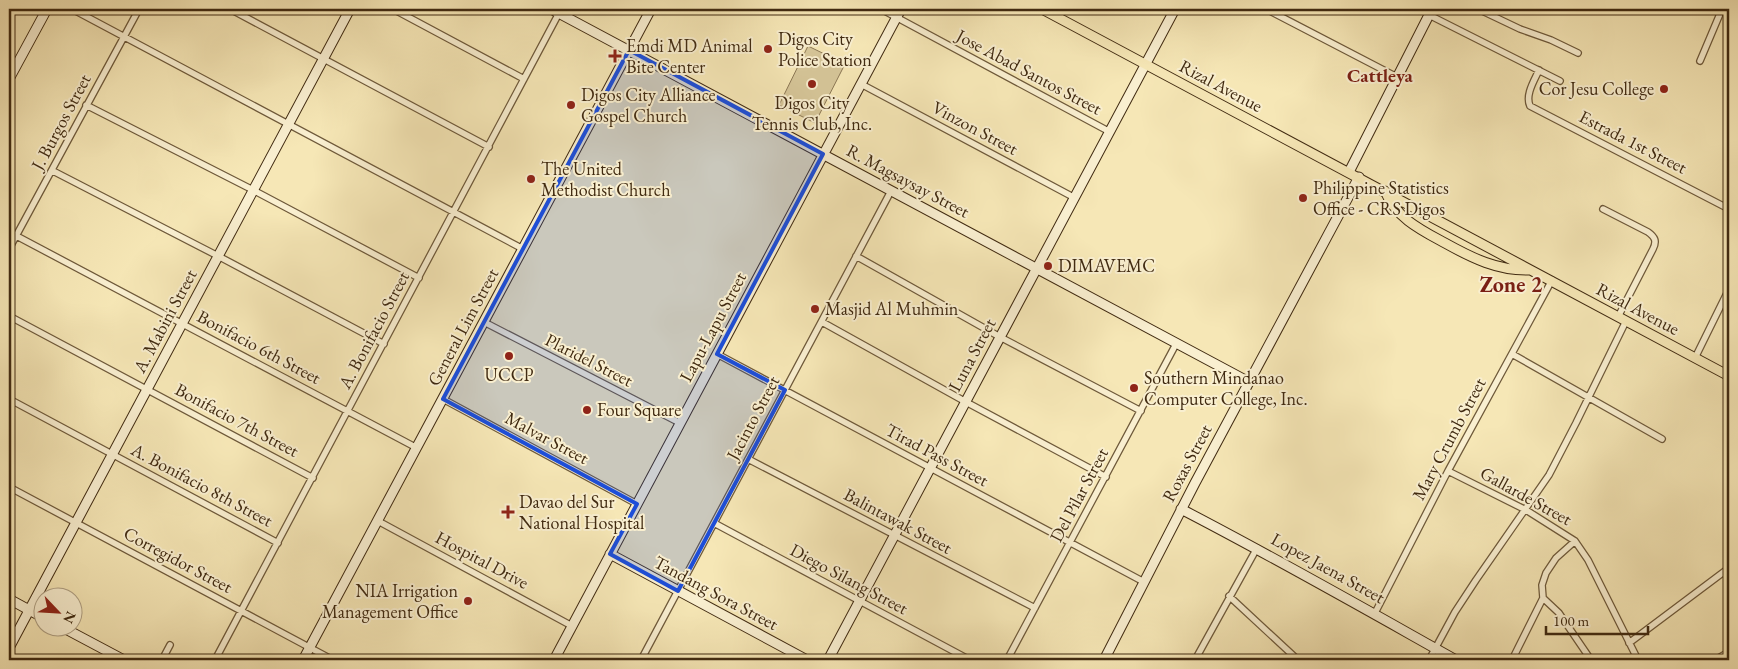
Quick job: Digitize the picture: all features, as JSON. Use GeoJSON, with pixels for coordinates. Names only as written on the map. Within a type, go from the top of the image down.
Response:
{"type":"FeatureCollection","features":[{"type":"Feature","properties":{"kind":"main road","name":"Rizal Avenue"},"geometry":{"type":"LineString","coordinates":[[1042,9],[1360,177],[1729,376]]}},
{"type":"Feature","properties":{"kind":"main road","name":"Rizal Avenue"},"geometry":{"type":"LineString","coordinates":[[1385,191],[1388,199],[1409,222],[1467,255],[1488,264],[1512,270],[1532,270]]}},
{"type":"Feature","properties":{"kind":"street"},"geometry":{"type":"LineString","coordinates":[[9,79],[47,9]]}},
{"type":"Feature","properties":{"kind":"street"},"geometry":{"type":"LineString","coordinates":[[72,9],[523,249]]}},
{"type":"Feature","properties":{"kind":"street","name":"J. Burgos Street"},"geometry":{"type":"LineString","coordinates":[[9,249],[139,9]]}},
{"type":"Feature","properties":{"kind":"street"},"geometry":{"type":"LineString","coordinates":[[230,9],[489,146]]}},
{"type":"Feature","properties":{"kind":"street","name":"A. Mabini Street"},"geometry":{"type":"LineString","coordinates":[[9,648],[350,9]]}},
{"type":"Feature","properties":{"kind":"street"},"geometry":{"type":"LineString","coordinates":[[393,9],[524,79]]}},
{"type":"Feature","properties":{"kind":"street","name":"General Lim Street"},"geometry":{"type":"LineString","coordinates":[[304,660],[651,9]]}},
{"type":"Feature","properties":{"kind":"street","name":"Jose Abad Santos Street"},"geometry":{"type":"LineString","coordinates":[[881,9],[898,13],[1110,132]]}},
{"type":"Feature","properties":{"kind":"street","name":"Luna Street"},"geometry":{"type":"LineString","coordinates":[[828,660],[1176,9]]}},
{"type":"Feature","properties":{"kind":"street"},"geometry":{"type":"LineString","coordinates":[[1266,9],[1397,77]]}},
{"type":"Feature","properties":{"kind":"street"},"geometry":{"type":"LineString","coordinates":[[1478,9],[1520,29],[1551,40],[1578,54]]}},
{"type":"Feature","properties":{"kind":"street"},"geometry":{"type":"LineString","coordinates":[[1700,61],[1722,9]]}},
{"type":"Feature","properties":{"kind":"street","name":"A. Bonifacio Street"},"geometry":{"type":"LineString","coordinates":[[215,660],[489,146],[524,79],[555,11]]}},
{"type":"Feature","properties":{"kind":"street","name":"R. Magsaysay Street"},"geometry":{"type":"LineString","coordinates":[[555,11],[1249,382]]}},
{"type":"Feature","properties":{"kind":"street"},"geometry":{"type":"LineString","coordinates":[[1349,172],[1430,12],[1560,81]]}},
{"type":"Feature","properties":{"kind":"street","name":"Lapu-Lapu Street"},"geometry":{"type":"LineString","coordinates":[[554,660],[898,13]]}},
{"type":"Feature","properties":{"kind":"street","name":"Estrada 1st Street"},"geometry":{"type":"LineString","coordinates":[[1539,70],[1529,95],[1528,101],[1530,106],[1729,209]]}},
{"type":"Feature","properties":{"kind":"street","name":"Vinzon Street"},"geometry":{"type":"LineString","coordinates":[[861,84],[1075,198]]}},
{"type":"Feature","properties":{"kind":"street"},"geometry":{"type":"LineString","coordinates":[[86,105],[253,190],[419,278]]}},
{"type":"Feature","properties":{"kind":"street"},"geometry":{"type":"LineString","coordinates":[[52,170],[384,344]]}},
{"type":"Feature","properties":{"kind":"street","name":"Roxas Street"},"geometry":{"type":"LineString","coordinates":[[1104,660],[1181,509],[1360,177]]}},
{"type":"Feature","properties":{"kind":"street","name":"Jacinto Street"},"geometry":{"type":"LineString","coordinates":[[644,659],[678,591],[891,191]]}},
{"type":"Feature","properties":{"kind":"street"},"geometry":{"type":"LineString","coordinates":[[1429,660],[1476,580],[1549,475],[1589,398],[1656,242],[1648,232],[1603,209]]}},
{"type":"Feature","properties":{"kind":"street","name":"Bonifacio 6th Street"},"geometry":{"type":"LineString","coordinates":[[9,232],[416,448]]}},
{"type":"Feature","properties":{"kind":"street"},"geometry":{"type":"LineString","coordinates":[[856,256],[1000,338],[1141,411]]}},
{"type":"Feature","properties":{"kind":"street","name":"Mary Crumb Street"},"geometry":{"type":"LineString","coordinates":[[1375,613],[1448,471],[1552,280]]}},
{"type":"Feature","properties":{"kind":"street"},"geometry":{"type":"LineString","coordinates":[[1695,358],[1729,289]]}},
{"type":"Feature","properties":{"kind":"street","name":"Bonifacio 7th Street"},"geometry":{"type":"LineString","coordinates":[[9,316],[313,478]]}},
{"type":"Feature","properties":{"kind":"street","name":"Plaridel Street"},"geometry":{"type":"LineString","coordinates":[[484,322],[680,423]]}},
{"type":"Feature","properties":{"kind":"street"},"geometry":{"type":"LineString","coordinates":[[822,322],[1106,477]]}},
{"type":"Feature","properties":{"kind":"street","name":"Del Pilar Street"},"geometry":{"type":"LineString","coordinates":[[1007,660],[1176,344]]}},
{"type":"Feature","properties":{"kind":"street","name":"Tirad Pass Street"},"geometry":{"type":"LineString","coordinates":[[717,354],[1144,582]]}},
{"type":"Feature","properties":{"kind":"street"},"geometry":{"type":"LineString","coordinates":[[1512,354],[1662,440]]}},
{"type":"Feature","properties":{"kind":"street","name":"A. Bonifacio 8th Street"},"geometry":{"type":"LineString","coordinates":[[9,399],[278,543]]}},
{"type":"Feature","properties":{"kind":"street","name":"Malvar Street"},"geometry":{"type":"LineString","coordinates":[[443,399],[637,504]]}},
{"type":"Feature","properties":{"kind":"street","name":"Balintawak Street"},"geometry":{"type":"LineString","coordinates":[[748,459],[1035,608]]}},
{"type":"Feature","properties":{"kind":"street","name":"Gallarde Street"},"geometry":{"type":"LineString","coordinates":[[1448,471],[1526,510],[1575,540],[1588,560],[1637,659]]}},
{"type":"Feature","properties":{"kind":"street","name":"Corregidor Street"},"geometry":{"type":"LineString","coordinates":[[9,486],[333,660]]}},
{"type":"Feature","properties":{"kind":"street","name":"Lopez Jaena Street"},"geometry":{"type":"LineString","coordinates":[[1181,509],[1375,613],[1456,660]]}},
{"type":"Feature","properties":{"kind":"street","name":"Hospital Drive"},"geometry":{"type":"LineString","coordinates":[[378,521],[572,626]]}},
{"type":"Feature","properties":{"kind":"street","name":"Diego Silang Street"},"geometry":{"type":"LineString","coordinates":[[714,523],[970,660]]}},
{"type":"Feature","properties":{"kind":"street"},"geometry":{"type":"LineString","coordinates":[[1512,660],[1542,598],[1542,585],[1546,573],[1556,558],[1575,540]]}},
{"type":"Feature","properties":{"kind":"street"},"geometry":{"type":"LineString","coordinates":[[1195,660],[1256,548]]}},
{"type":"Feature","properties":{"kind":"street","name":"Tandang Sora Street"},"geometry":{"type":"LineString","coordinates":[[610,554],[807,660]]}},
{"type":"Feature","properties":{"kind":"street"},"geometry":{"type":"LineString","coordinates":[[1629,643],[1729,568]]}},
{"type":"Feature","properties":{"kind":"street"},"geometry":{"type":"LineString","coordinates":[[1229,596],[1298,660]]}},
{"type":"Feature","properties":{"kind":"street"},"geometry":{"type":"LineString","coordinates":[[1542,598],[1559,613],[1591,660]]}},
{"type":"Feature","properties":{"kind":"street"},"geometry":{"type":"LineString","coordinates":[[9,599],[32,612]]}},
{"type":"Feature","properties":{"kind":"street"},"geometry":{"type":"LineString","coordinates":[[79,636],[124,660]]}},
{"type":"Feature","properties":{"kind":"street"},"geometry":{"type":"LineString","coordinates":[[162,660],[170,645]]}},
{"type":"Feature","properties":{"kind":"street"},"geometry":{"type":"LineString","coordinates":[[1716,660],[1729,652]]}},
{"type":"Feature","properties":{"kind":"street"},"geometry":{"type":"LineString","coordinates":[[1626,660],[1637,659]]}},
{"type":"Feature","properties":{"kind":"highlighted area"},"geometry":{"type":"Polygon","coordinates":[[[629,50],[823,154],[717,354],[785,390],[678,591],[610,554],[637,504],[443,399],[629,50]]]}},
{"type":"Feature","properties":{"kind":"shaded area","name":"Digos City Tennis Club, Inc."},"geometry":{"type":"Polygon","coordinates":[[[808,46],[845,64],[815,123],[779,105],[808,46]]]}},
{"type":"Feature","properties":{"kind":"place","name":"Digos City Police Station"},"geometry":{"type":"Point","coordinates":[768,49]}},
{"type":"Feature","properties":{"kind":"place","name":"Emdi MD Animal Bite Center"},"geometry":{"type":"Point","coordinates":[615,56]}},
{"type":"Feature","properties":{"kind":"place","name":"Digos City Tennis Club, Inc."},"geometry":{"type":"Point","coordinates":[812,84]}},
{"type":"Feature","properties":{"kind":"place","name":"Cor Jesu College"},"geometry":{"type":"Point","coordinates":[1664,89]}},
{"type":"Feature","properties":{"kind":"place","name":"Digos City Alliance Gospel Church"},"geometry":{"type":"Point","coordinates":[571,105]}},
{"type":"Feature","properties":{"kind":"place","name":"The United Methodist Church"},"geometry":{"type":"Point","coordinates":[531,179]}},
{"type":"Feature","properties":{"kind":"place","name":"Philippine Statistics Office - CRS Digos"},"geometry":{"type":"Point","coordinates":[1303,198]}},
{"type":"Feature","properties":{"kind":"place","name":"DIMAVEMC"},"geometry":{"type":"Point","coordinates":[1048,266]}},
{"type":"Feature","properties":{"kind":"place","name":"Masjid Al Muhmin"},"geometry":{"type":"Point","coordinates":[815,309]}},
{"type":"Feature","properties":{"kind":"place","name":"UCCP"},"geometry":{"type":"Point","coordinates":[509,356]}},
{"type":"Feature","properties":{"kind":"place","name":"Southern Mindanao Computer College, Inc."},"geometry":{"type":"Point","coordinates":[1134,388]}},
{"type":"Feature","properties":{"kind":"place","name":"Four Square"},"geometry":{"type":"Point","coordinates":[587,410]}},
{"type":"Feature","properties":{"kind":"place","name":"Davao del Sur National Hospital"},"geometry":{"type":"Point","coordinates":[508,512]}},
{"type":"Feature","properties":{"kind":"place","name":"NIA Irrigation Management Office"},"geometry":{"type":"Point","coordinates":[468,601]}},
{"type":"Feature","properties":{"kind":"district","name":"Cattleya"},"geometry":{"type":"Point","coordinates":[1380,75]}},
{"type":"Feature","properties":{"kind":"district","name":"Zone 2"},"geometry":{"type":"Point","coordinates":[1511,284]}}]}
